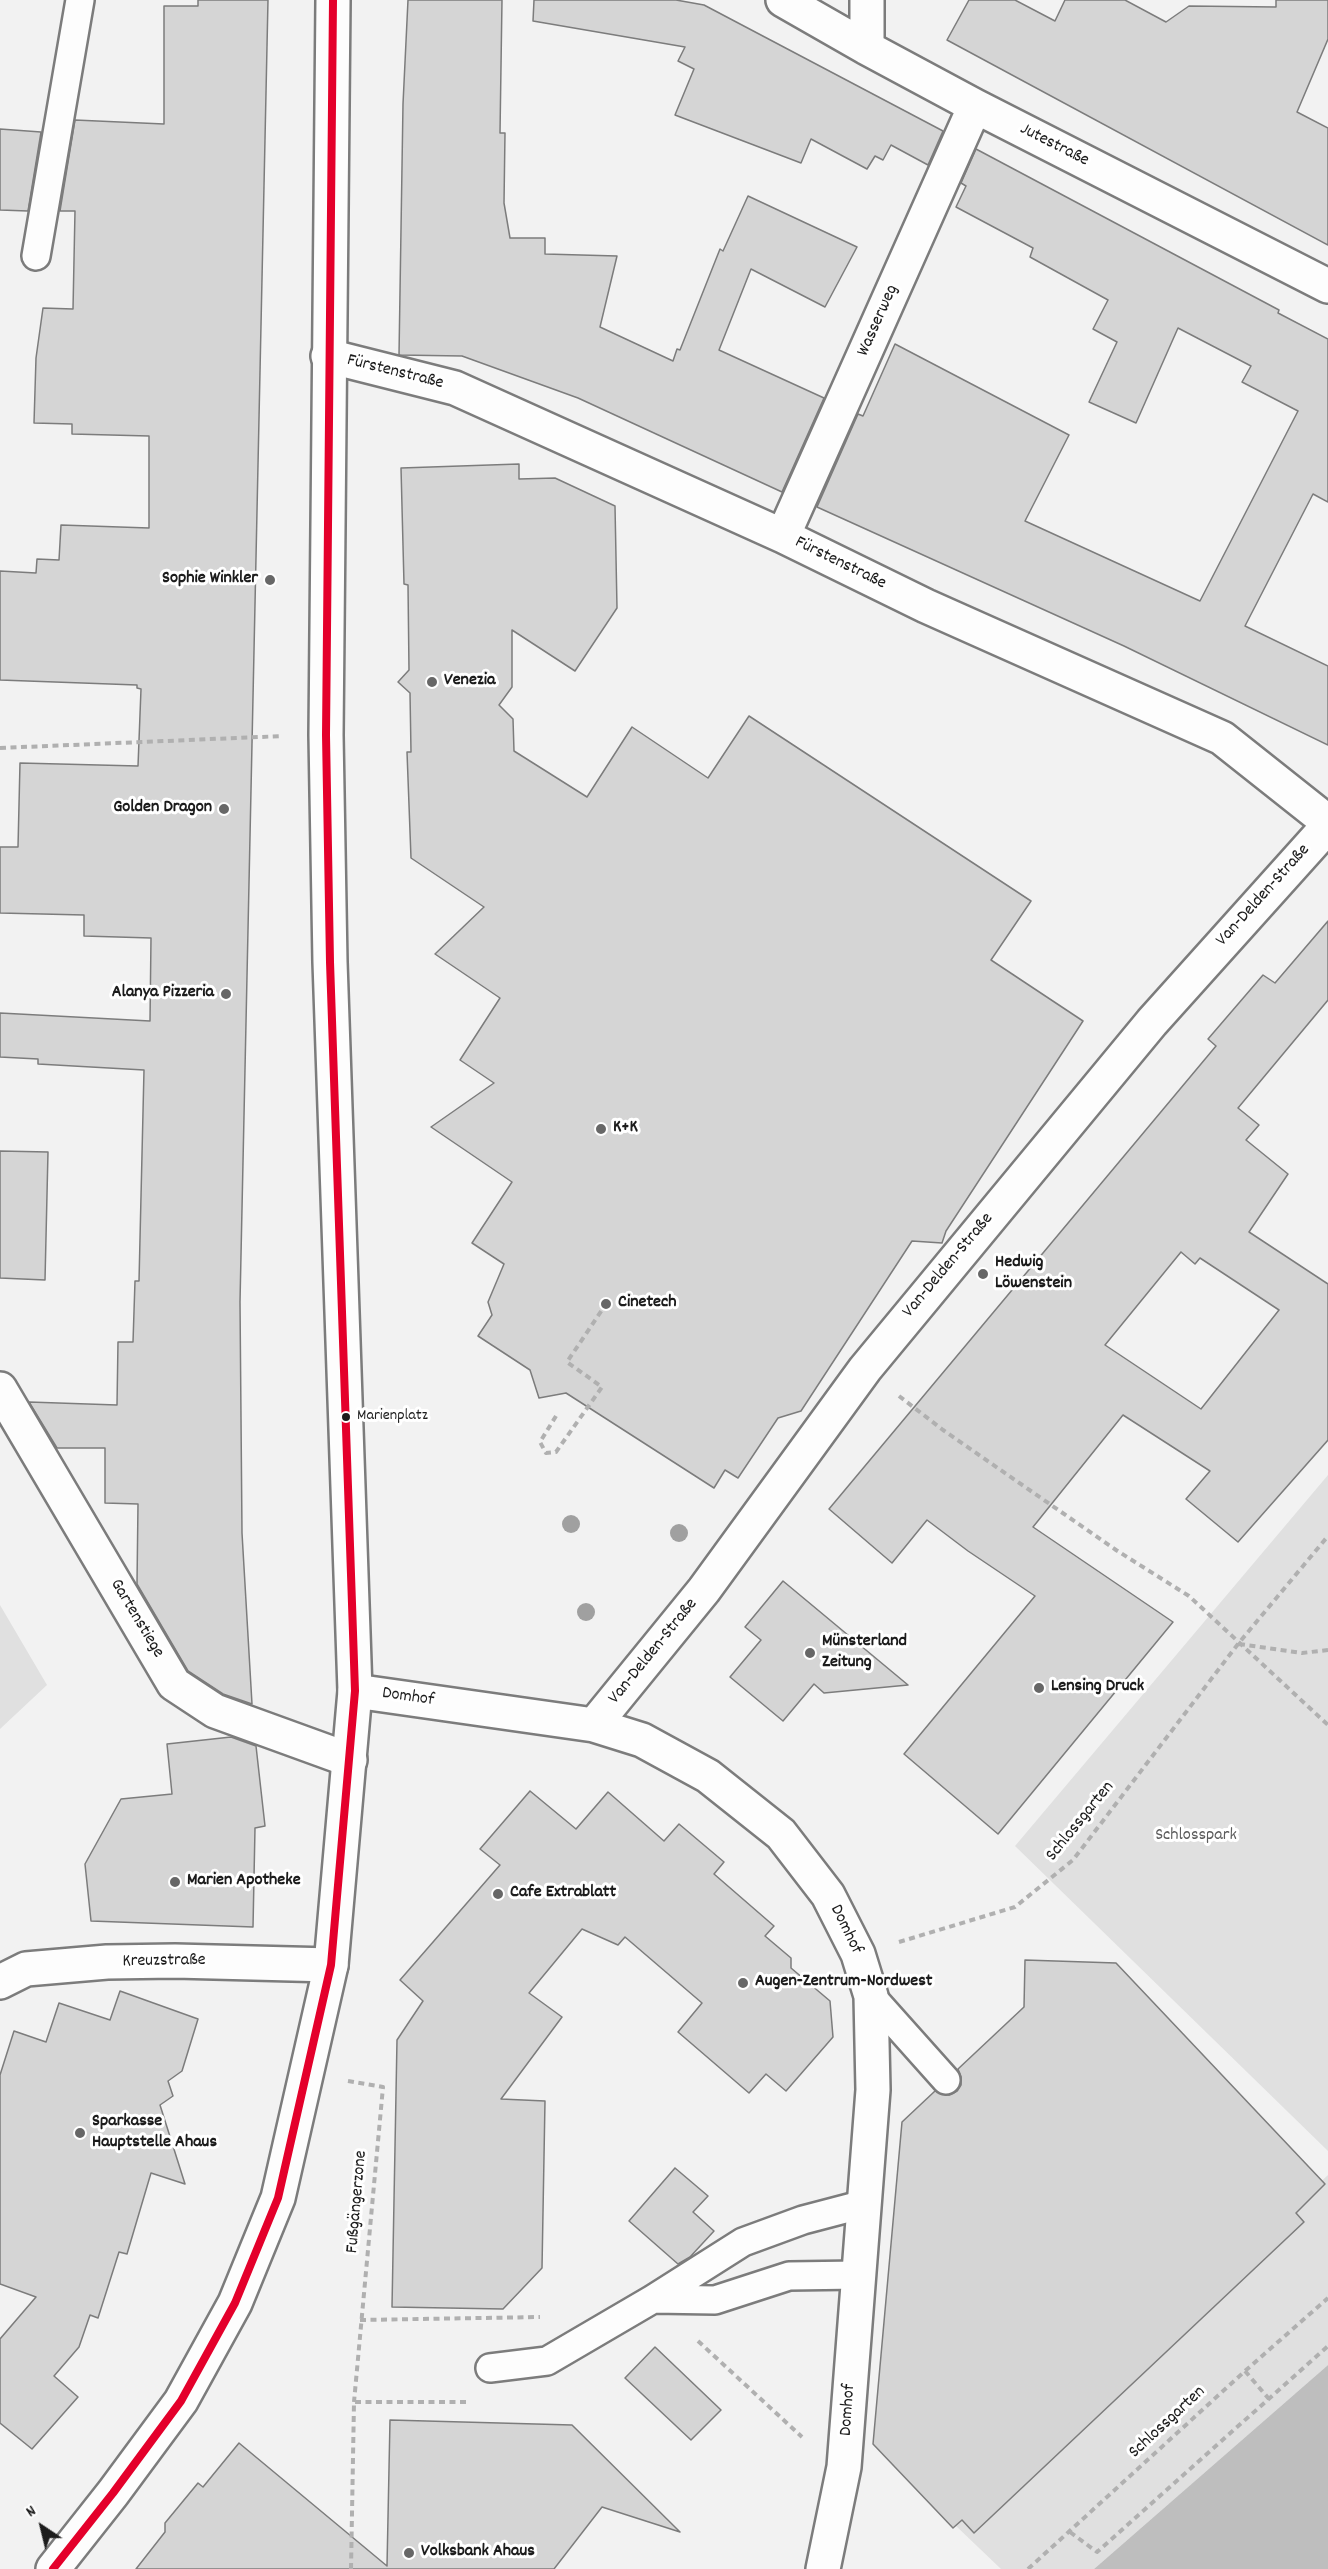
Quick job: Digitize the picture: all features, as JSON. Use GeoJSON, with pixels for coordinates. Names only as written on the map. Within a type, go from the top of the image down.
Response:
{"type":"FeatureCollection","features":[{"type":"Feature","properties":{"kind":"street"},"geometry":{"type":"LineString","coordinates":[[53,2569],[181,2401],[235,2303],[278,2198],[331,1965],[355,1691],[330,962],[326,735],[333,0]]}},
{"type":"Feature","properties":{"kind":"street","name":"Jutestraße"},"geometry":{"type":"LineString","coordinates":[[783,0],[975,106],[1328,286]]}},
{"type":"Feature","properties":{"kind":"street"},"geometry":{"type":"LineString","coordinates":[[867,0],[867,48]]}},
{"type":"Feature","properties":{"kind":"street","name":"Wasserweg"},"geometry":{"type":"LineString","coordinates":[[783,536],[975,106]]}},
{"type":"Feature","properties":{"kind":"street","name":"Fürstenstraße"},"geometry":{"type":"LineString","coordinates":[[328,356],[455,388],[783,536],[926,606],[1222,738],[1328,824]]}},
{"type":"Feature","properties":{"kind":"street","name":"Van-Delden-Straße"},"geometry":{"type":"LineString","coordinates":[[594,1725],[704,1590],[865,1369],[1152,1022],[1328,824]]}},
{"type":"Feature","properties":{"kind":"street","name":"Gartenstiege"},"geometry":{"type":"LineString","coordinates":[[0,1389],[174,1684],[215,1710],[350,1760]]}},
{"type":"Feature","properties":{"kind":"street","name":"Domhof"},"geometry":{"type":"LineString","coordinates":[[355,1691],[594,1725],[642,1740],[708,1776],[781,1834],[828,1895],[858,1954],[871,1996],[873,2090],[844,2467],[823,2569]]}},
{"type":"Feature","properties":{"kind":"street","name":"Kreuzstraße"},"geometry":{"type":"LineString","coordinates":[[0,1982],[26,1969],[107,1962],[175,1961],[331,1965]]}},
{"type":"Feature","properties":{"kind":"lane"},"geometry":{"type":"LineString","coordinates":[[36,256],[80,0]]}},
{"type":"Feature","properties":{"kind":"lane"},"geometry":{"type":"LineString","coordinates":[[871,1996],[946,2080]]}},
{"type":"Feature","properties":{"kind":"lane"},"geometry":{"type":"LineString","coordinates":[[490,2368],[547,2361],[653,2299],[743,2242],[803,2220],[864,2204]]}},
{"type":"Feature","properties":{"kind":"lane"},"geometry":{"type":"LineString","coordinates":[[653,2299],[715,2300],[789,2276],[859,2275]]}},
{"type":"Feature","properties":{"kind":"path"},"geometry":{"type":"LineString","coordinates":[[0,748],[326,735]]}},
{"type":"Feature","properties":{"kind":"path"},"geometry":{"type":"LineString","coordinates":[[556,1416],[540,1442],[546,1453],[556,1452],[602,1387],[567,1362],[606,1304]]}},
{"type":"Feature","properties":{"kind":"path"},"geometry":{"type":"LineString","coordinates":[[865,1369],[944,1430],[1107,1544],[1189,1596],[1238,1644],[1328,1725]]}},
{"type":"Feature","properties":{"kind":"path","name":"Schlossgarten"},"geometry":{"type":"LineString","coordinates":[[858,1954],[1015,1907],[1073,1860],[1238,1644],[1328,1536]]}},
{"type":"Feature","properties":{"kind":"path"},"geometry":{"type":"LineString","coordinates":[[1238,1644],[1302,1653],[1328,1650]]}},
{"type":"Feature","properties":{"kind":"path","name":"Fußgängerzone"},"geometry":{"type":"LineString","coordinates":[[351,2569],[354,2402],[383,2087]]}},
{"type":"Feature","properties":{"kind":"path","name":"Schlossgarten"},"geometry":{"type":"LineString","coordinates":[[1028,2569],[1328,2298]]}},
{"type":"Feature","properties":{"kind":"path"},"geometry":{"type":"LineString","coordinates":[[653,2299],[798,2434],[844,2467]]}},
{"type":"Feature","properties":{"kind":"path"},"geometry":{"type":"LineString","coordinates":[[360,2320],[542,2317]]}},
{"type":"Feature","properties":{"kind":"path"},"geometry":{"type":"LineString","coordinates":[[1070,2532],[1097,2552],[1328,2346]]}},
{"type":"Feature","properties":{"kind":"path"},"geometry":{"type":"LineString","coordinates":[[1245,2371],[1269,2399]]}},
{"type":"Feature","properties":{"kind":"path"},"geometry":{"type":"LineString","coordinates":[[354,2402],[379,2402]]}},
{"type":"Feature","properties":{"kind":"green space","name":"Schlosspark"},"geometry":{"type":"Polygon","coordinates":[[[1328,1475],[1328,2151],[1015,1846],[1328,1475]]]}},
{"type":"Feature","properties":{"kind":"green space"},"geometry":{"type":"Polygon","coordinates":[[[0,1605],[47,1685],[0,1729],[0,1605]]]}},
{"type":"Feature","properties":{"kind":"green space"},"geometry":{"type":"Polygon","coordinates":[[[1328,2175],[1328,2365],[1094,2569],[1001,2569],[955,2525],[1328,2175]]]}},
{"type":"Feature","properties":{"kind":"shaded area"},"geometry":{"type":"Polygon","coordinates":[[[1328,2365],[1328,2569],[1094,2569],[1328,2365]]]}},
{"type":"Feature","properties":{"kind":"building"},"geometry":{"type":"Polygon","coordinates":[[[198,0],[268,0],[240,1302],[242,1533],[252,1704],[223,1694],[188,1671],[137,1584],[138,1504],[105,1503],[105,1448],[57,1448],[29,1402],[117,1405],[118,1342],[133,1342],[135,1281],[139,1281],[144,1070],[38,1064],[38,1059],[0,1057],[0,1013],[150,1021],[151,938],[84,936],[84,915],[0,913],[0,847],[18,847],[20,763],[138,766],[141,689],[137,688],[137,685],[0,680],[0,571],[36,573],[37,559],[59,560],[61,525],[149,528],[149,436],[72,434],[72,424],[34,423],[36,358],[43,308],[73,309],[75,211],[60,211],[75,120],[164,124],[164,6],[198,6],[198,0]]]}},
{"type":"Feature","properties":{"kind":"building"},"geometry":{"type":"Polygon","coordinates":[[[408,0],[502,0],[500,133],[505,133],[504,203],[510,238],[545,238],[545,254],[617,256],[600,327],[673,361],[677,349],[680,350],[720,249],[723,251],[748,196],[857,247],[825,307],[751,269],[719,350],[824,398],[782,492],[578,398],[462,356],[399,355],[403,104],[408,0]]]}},
{"type":"Feature","properties":{"kind":"building"},"geometry":{"type":"Polygon","coordinates":[[[534,0],[676,0],[704,5],[943,131],[928,165],[891,145],[883,160],[875,156],[867,169],[811,139],[801,163],[675,115],[694,69],[678,61],[685,47],[533,21],[534,0]]]}},
{"type":"Feature","properties":{"kind":"building"},"geometry":{"type":"Polygon","coordinates":[[[969,0],[1015,0],[1055,21],[1065,0],[1125,0],[1166,22],[1189,6],[1276,7],[1276,0],[1328,0],[1328,39],[1297,112],[1328,128],[1328,245],[947,40],[969,0]]]}},
{"type":"Feature","properties":{"kind":"building"},"geometry":{"type":"Polygon","coordinates":[[[0,129],[41,132],[28,211],[0,210],[0,129]]]}},
{"type":"Feature","properties":{"kind":"building"},"geometry":{"type":"Polygon","coordinates":[[[976,149],[1279,310],[1278,313],[1328,339],[1328,502],[1313,494],[1245,626],[1328,666],[1328,745],[1124,646],[817,507],[858,414],[863,416],[895,344],[1069,435],[1025,521],[1200,601],[1298,411],[1242,382],[1251,366],[1178,328],[1136,423],[1089,402],[1117,342],[1093,329],[1108,300],[1030,257],[1033,248],[956,207],[966,186],[961,183],[976,149]]]}},
{"type":"Feature","properties":{"kind":"building"},"geometry":{"type":"Polygon","coordinates":[[[519,464],[519,479],[555,478],[615,506],[617,608],[575,671],[512,630],[512,687],[499,705],[513,719],[514,751],[587,797],[632,727],[708,778],[749,716],[1031,901],[991,960],[1083,1021],[946,1231],[942,1243],[912,1241],[801,1411],[778,1418],[738,1478],[725,1470],[714,1488],[566,1393],[539,1398],[530,1370],[478,1336],[492,1315],[488,1302],[504,1264],[472,1243],[512,1182],[431,1127],[494,1083],[460,1060],[500,998],[435,954],[484,907],[411,858],[407,752],[411,752],[410,693],[398,682],[409,670],[408,585],[404,584],[401,468],[519,464]]]}},
{"type":"Feature","properties":{"kind":"building"},"geometry":{"type":"Polygon","coordinates":[[[1328,921],[1328,1000],[1238,1108],[1259,1125],[1246,1140],[1288,1174],[1249,1232],[1328,1284],[1328,1440],[1238,1542],[1186,1499],[1210,1471],[1123,1415],[1033,1527],[1173,1622],[998,1834],[904,1754],[1035,1596],[927,1520],[892,1563],[829,1509],[1216,1046],[1208,1039],[1263,975],[1275,983],[1328,921]],[[1181,1252],[1105,1345],[1201,1409],[1279,1310],[1200,1258],[1195,1264],[1181,1252]]]}},
{"type":"Feature","properties":{"kind":"building"},"geometry":{"type":"Polygon","coordinates":[[[0,1151],[48,1152],[45,1280],[0,1278],[0,1151]]]}},
{"type":"Feature","properties":{"kind":"building","name":"Münsterland Zeitung"},"geometry":{"type":"Polygon","coordinates":[[[783,1581],[908,1685],[824,1693],[814,1684],[783,1721],[730,1677],[761,1640],[745,1627],[783,1581]]]}},
{"type":"Feature","properties":{"kind":"building"},"geometry":{"type":"Polygon","coordinates":[[[231,1737],[256,1746],[265,1826],[255,1828],[253,1927],[91,1921],[85,1864],[121,1799],[172,1794],[167,1744],[231,1737]]]}},
{"type":"Feature","properties":{"kind":"building"},"geometry":{"type":"Polygon","coordinates":[[[530,1791],[576,1829],[608,1792],[664,1841],[679,1824],[724,1862],[714,1874],[774,1926],[765,1936],[791,1958],[791,1968],[830,2001],[833,2037],[786,2091],[766,2074],[749,2093],[678,2032],[702,2003],[625,1937],[618,1945],[582,1929],[529,1993],[562,2017],[501,2099],[545,2101],[542,2268],[503,2309],[392,2307],[397,2040],[423,2001],[400,1980],[500,1865],[480,1849],[530,1791]]]}},
{"type":"Feature","properties":{"kind":"building"},"geometry":{"type":"Polygon","coordinates":[[[1025,1960],[1116,1963],[1325,2184],[1296,2213],[1304,2222],[974,2533],[962,2520],[953,2528],[873,2444],[902,2122],[935,2091],[949,2095],[957,2091],[961,2085],[958,2069],[1024,2007],[1025,1960]]]}},
{"type":"Feature","properties":{"kind":"building","name":"Sparkasse Hauptstelle Ahaus"},"geometry":{"type":"Polygon","coordinates":[[[120,1991],[198,2019],[182,2071],[168,2081],[173,2096],[160,2105],[185,2184],[151,2173],[127,2254],[119,2252],[98,2318],[90,2315],[79,2347],[54,2376],[78,2397],[32,2449],[0,2423],[0,2339],[36,2297],[0,2284],[0,2075],[14,2031],[46,2042],[59,2003],[110,2020],[120,1991]]]}},
{"type":"Feature","properties":{"kind":"building"},"geometry":{"type":"Polygon","coordinates":[[[675,2168],[708,2196],[693,2212],[714,2231],[690,2257],[678,2264],[629,2221],[675,2168]]]}},
{"type":"Feature","properties":{"kind":"building"},"geometry":{"type":"Polygon","coordinates":[[[655,2347],[721,2410],[691,2440],[625,2378],[655,2347]]]}},
{"type":"Feature","properties":{"kind":"building"},"geometry":{"type":"Polygon","coordinates":[[[390,2420],[572,2425],[680,2532],[602,2507],[554,2569],[136,2569],[165,2532],[165,2523],[198,2483],[203,2487],[239,2443],[387,2566],[390,2420]]]}},
{"type":"Feature","properties":{"kind":"transit line"},"geometry":{"type":"LineString","coordinates":[[53,2569],[181,2401],[235,2303],[278,2198],[331,1965],[355,1691],[330,962],[326,735],[333,0]]}},
{"type":"Feature","properties":{"kind":"place","name":"Sophie Winkler"},"geometry":{"type":"Point","coordinates":[270,580]}},
{"type":"Feature","properties":{"kind":"place","name":"Venezia"},"geometry":{"type":"Point","coordinates":[432,682]}},
{"type":"Feature","properties":{"kind":"place","name":"Golden Dragon"},"geometry":{"type":"Point","coordinates":[224,809]}},
{"type":"Feature","properties":{"kind":"place","name":"Alanya Pizzeria"},"geometry":{"type":"Point","coordinates":[226,994]}},
{"type":"Feature","properties":{"kind":"place","name":"K+K"},"geometry":{"type":"Point","coordinates":[601,1129]}},
{"type":"Feature","properties":{"kind":"place","name":"Hedwig Löwenstein"},"geometry":{"type":"Point","coordinates":[983,1274]}},
{"type":"Feature","properties":{"kind":"place","name":"Cinetech"},"geometry":{"type":"Point","coordinates":[606,1304]}},
{"type":"Feature","properties":{"kind":"place","name":"Marienplatz"},"geometry":{"type":"Point","coordinates":[346,1417]}},
{"type":"Feature","properties":{"kind":"place","name":"Münsterland Zeitung"},"geometry":{"type":"Point","coordinates":[810,1653]}},
{"type":"Feature","properties":{"kind":"place","name":"Lensing Druck"},"geometry":{"type":"Point","coordinates":[1039,1688]}},
{"type":"Feature","properties":{"kind":"place","name":"Marien Apotheke"},"geometry":{"type":"Point","coordinates":[175,1882]}},
{"type":"Feature","properties":{"kind":"place","name":"Cafe Extrablatt"},"geometry":{"type":"Point","coordinates":[498,1894]}},
{"type":"Feature","properties":{"kind":"place","name":"Augen-Zentrum-Nordwest"},"geometry":{"type":"Point","coordinates":[743,1983]}},
{"type":"Feature","properties":{"kind":"place","name":"Sparkasse Hauptstelle Ahaus"},"geometry":{"type":"Point","coordinates":[80,2133]}},
{"type":"Feature","properties":{"kind":"place","name":"Volksbank Ahaus"},"geometry":{"type":"Point","coordinates":[409,2553]}}]}
